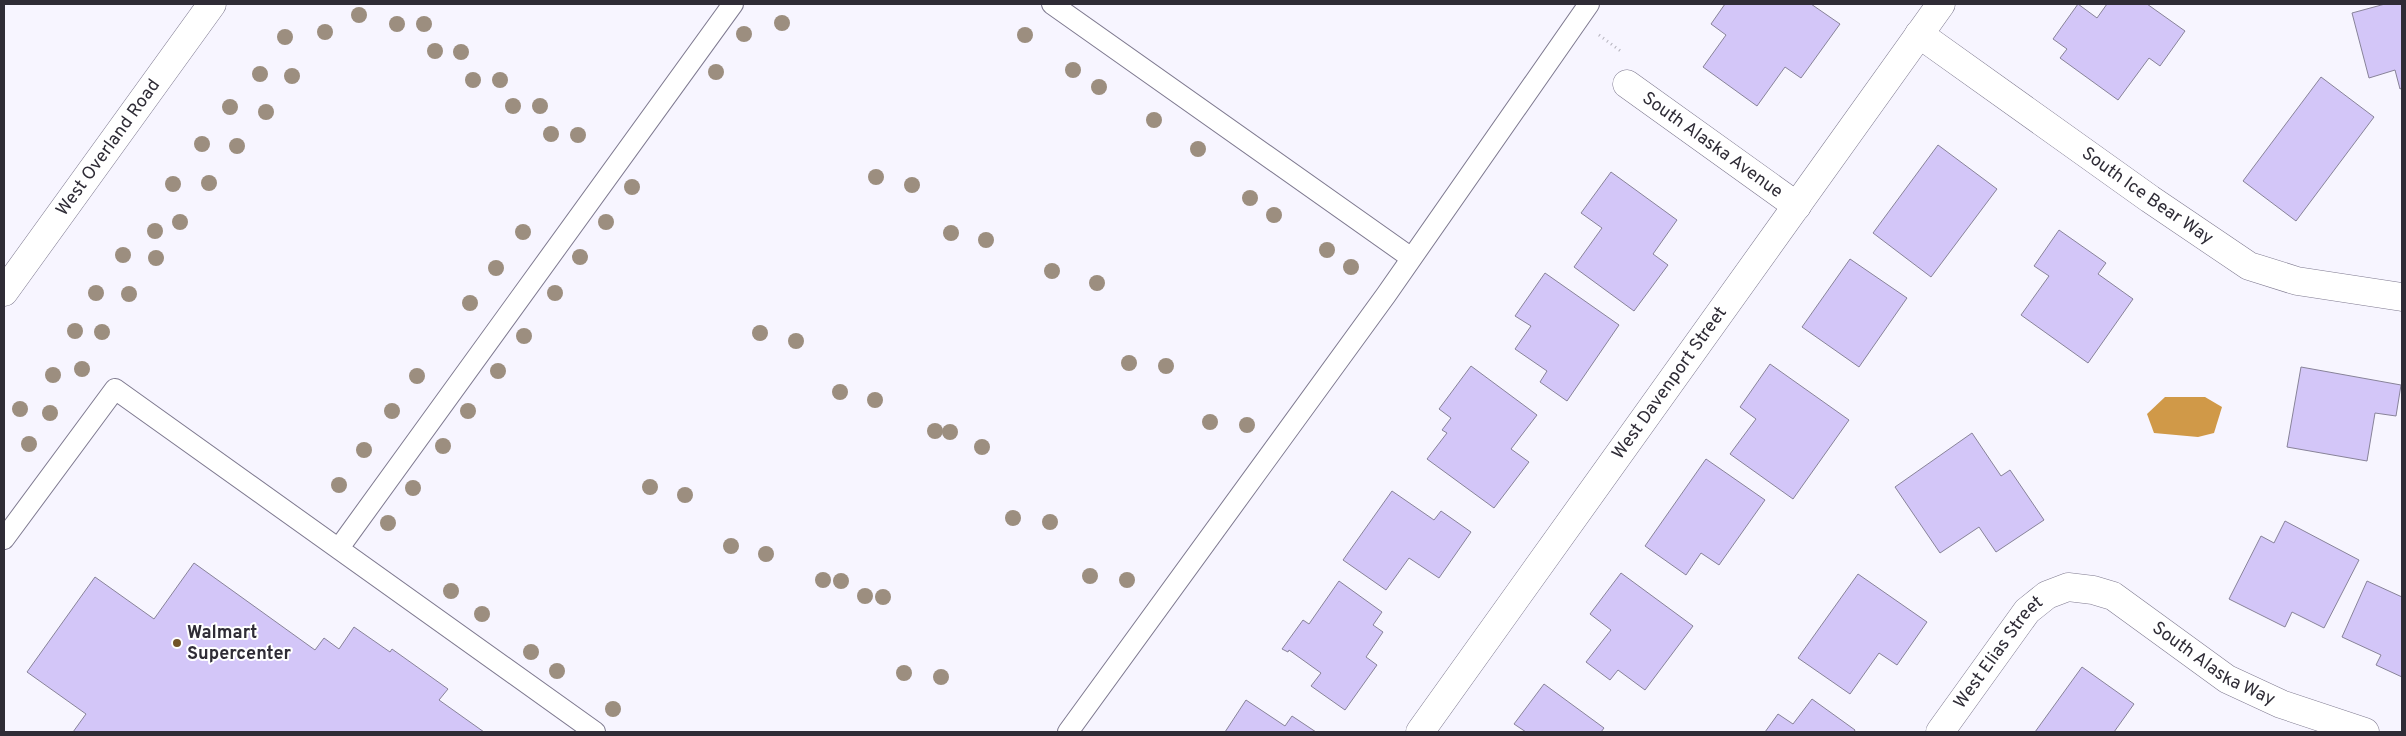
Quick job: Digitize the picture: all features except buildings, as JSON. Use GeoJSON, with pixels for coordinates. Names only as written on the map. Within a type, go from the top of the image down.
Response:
{"type":"FeatureCollection","features":[{"type":"Feature","properties":{"kind":"street","name":"West Overland Road"},"geometry":{"type":"LineString","coordinates":[[4,292],[212,4]]}},
{"type":"Feature","properties":{"kind":"street","name":"West Davenport Street"},"geometry":{"type":"LineString","coordinates":[[1420,732],[1941,4]]}},
{"type":"Feature","properties":{"kind":"street","name":"South Ice Bear Way"},"geometry":{"type":"LineString","coordinates":[[1920,34],[2150,200],[2249,266],[2297,281],[2402,297]]}},
{"type":"Feature","properties":{"kind":"street","name":"South Alaska Avenue"},"geometry":{"type":"LineString","coordinates":[[1627,84],[1796,206]]}},
{"type":"Feature","properties":{"kind":"street","name":"West Elias Street"},"geometry":{"type":"LineString","coordinates":[[1940,732],[2027,611],[2047,595],[2068,587]]}},
{"type":"Feature","properties":{"kind":"street","name":"South Alaska Way"},"geometry":{"type":"LineString","coordinates":[[2068,587],[2093,590],[2113,596],[2227,679],[2281,704],[2366,732]]}},
{"type":"Feature","properties":{"kind":"lane"},"geometry":{"type":"LineString","coordinates":[[339,548],[733,4]]}},
{"type":"Feature","properties":{"kind":"lane"},"geometry":{"type":"LineString","coordinates":[[1052,4],[1410,257]]}},
{"type":"Feature","properties":{"kind":"lane"},"geometry":{"type":"LineString","coordinates":[[1068,732],[1380,302],[1589,4]]}},
{"type":"Feature","properties":{"kind":"lane"},"geometry":{"type":"LineString","coordinates":[[4,539],[115,389],[595,732]]}},
{"type":"Feature","properties":{"kind":"shaded area"},"geometry":{"type":"Polygon","coordinates":[[[2165,397],[2205,397],[2222,407],[2214,433],[2198,437],[2154,433],[2147,414],[2165,397]]]}},
{"type":"Feature","properties":{"kind":"place","name":"Walmart Supercenter"},"geometry":{"type":"Point","coordinates":[177,643]}}]}
